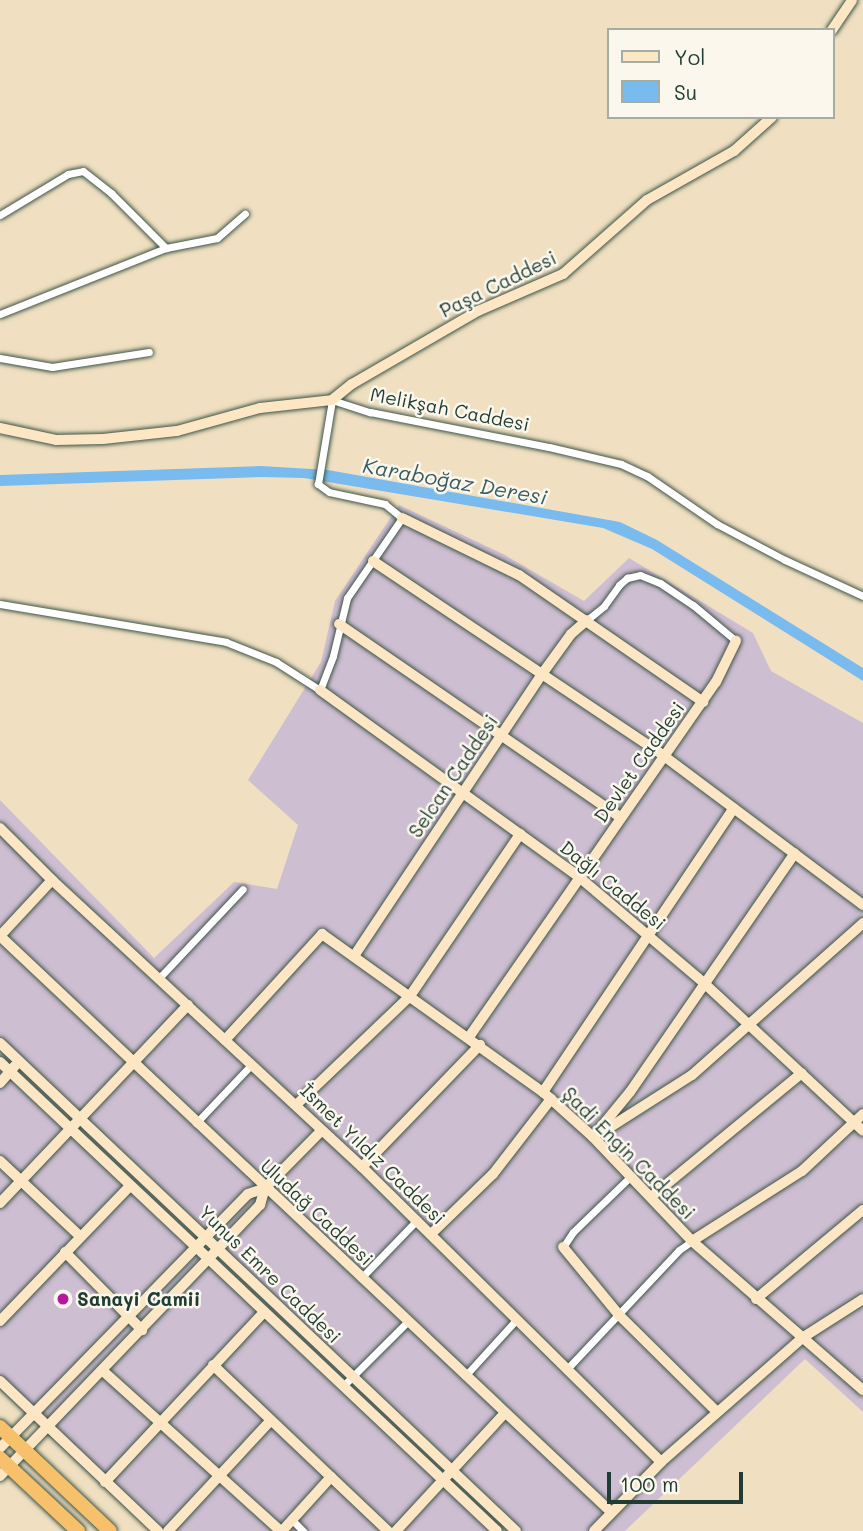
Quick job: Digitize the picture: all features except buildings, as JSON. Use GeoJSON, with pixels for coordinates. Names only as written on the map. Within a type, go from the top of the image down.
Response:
{"type":"FeatureCollection","features":[{"type":"Feature","properties":{"kind":"highway"},"geometry":{"type":"LineString","coordinates":[[5,1432],[110,1531]]}},
{"type":"Feature","properties":{"kind":"highway"},"geometry":{"type":"LineString","coordinates":[[3,1467],[78,1531]]}},
{"type":"Feature","properties":{"kind":"street"},"geometry":{"type":"LineString","coordinates":[[833,28],[852,0]]}},
{"type":"Feature","properties":{"kind":"street","name":"Paşa Caddesi"},"geometry":{"type":"LineString","coordinates":[[332,400],[352,384],[478,311],[563,274],[647,200],[733,151],[770,119]]}},
{"type":"Feature","properties":{"kind":"street"},"geometry":{"type":"LineString","coordinates":[[0,215],[68,174],[83,172],[111,193],[166,248]]}},
{"type":"Feature","properties":{"kind":"street"},"geometry":{"type":"LineString","coordinates":[[0,314],[166,248],[218,238],[245,214]]}},
{"type":"Feature","properties":{"kind":"street"},"geometry":{"type":"LineString","coordinates":[[0,358],[52,367],[149,352]]}},
{"type":"Feature","properties":{"kind":"street"},"geometry":{"type":"LineString","coordinates":[[332,400],[318,484],[329,492],[385,503],[402,518],[507,568],[587,620],[703,702]]}},
{"type":"Feature","properties":{"kind":"street","name":"Melikşah Caddesi"},"geometry":{"type":"LineString","coordinates":[[0,428],[56,440],[103,439],[177,431],[260,408],[332,400],[370,412],[549,446],[621,464],[647,476],[728,530],[785,561],[863,596]]}},
{"type":"Feature","properties":{"kind":"street"},"geometry":{"type":"LineString","coordinates":[[0,604],[226,642],[276,662],[320,690],[333,656],[347,598],[402,518]]}},
{"type":"Feature","properties":{"kind":"street"},"geometry":{"type":"LineString","coordinates":[[373,561],[664,756],[863,905]]}},
{"type":"Feature","properties":{"kind":"street"},"geometry":{"type":"LineString","coordinates":[[587,620],[604,606],[627,578],[640,575],[660,583],[693,605],[736,641]]}},
{"type":"Feature","properties":{"kind":"street","name":"Selcan Caddesi"},"geometry":{"type":"LineString","coordinates":[[354,956],[542,674],[571,634],[587,620]]}},
{"type":"Feature","properties":{"kind":"street"},"geometry":{"type":"LineString","coordinates":[[340,624],[621,818]]}},
{"type":"Feature","properties":{"kind":"street","name":"Devlet Caddesi"},"geometry":{"type":"LineString","coordinates":[[469,1037],[703,702],[727,664],[736,641]]}},
{"type":"Feature","properties":{"kind":"street","name":"Dağlı Caddesi"},"geometry":{"type":"LineString","coordinates":[[320,690],[579,877],[858,1118],[863,1131]]}},
{"type":"Feature","properties":{"kind":"street"},"geometry":{"type":"LineString","coordinates":[[431,1234],[494,1174],[734,808]]}},
{"type":"Feature","properties":{"kind":"street","name":"İsmet Yıldız Caddesi"},"geometry":{"type":"LineString","coordinates":[[0,828],[52,880],[362,1167],[661,1462]]}},
{"type":"Feature","properties":{"kind":"street"},"geometry":{"type":"LineString","coordinates":[[296,1104],[410,996],[520,834]]}},
{"type":"Feature","properties":{"kind":"street"},"geometry":{"type":"LineString","coordinates":[[593,1137],[630,1092],[795,853]]}},
{"type":"Feature","properties":{"kind":"street"},"geometry":{"type":"LineString","coordinates":[[0,936],[52,880]]}},
{"type":"Feature","properties":{"kind":"street"},"geometry":{"type":"LineString","coordinates":[[159,978],[243,889]]}},
{"type":"Feature","properties":{"kind":"street"},"geometry":{"type":"LineString","coordinates":[[593,1137],[692,1075],[863,923]]}},
{"type":"Feature","properties":{"kind":"street","name":"Şadi Engin Caddesi"},"geometry":{"type":"LineString","coordinates":[[225,1040],[322,934],[469,1037],[547,1096],[593,1137],[692,1241],[863,1390]]}},
{"type":"Feature","properties":{"kind":"street","name":"Uludağ Caddesi"},"geometry":{"type":"LineString","coordinates":[[0,936],[611,1513]]}},
{"type":"Feature","properties":{"kind":"street"},"geometry":{"type":"LineString","coordinates":[[0,1203],[188,1005]]}},
{"type":"Feature","properties":{"kind":"street","name":"Yunus Emre Caddesi"},"geometry":{"type":"LineString","coordinates":[[0,1043],[516,1531]]}},
{"type":"Feature","properties":{"kind":"street"},"geometry":{"type":"LineString","coordinates":[[362,1167],[480,1045]]}},
{"type":"Feature","properties":{"kind":"street","name":"Yunus Emre Caddesi"},"geometry":{"type":"LineString","coordinates":[[0,1062],[497,1531]]}},
{"type":"Feature","properties":{"kind":"street"},"geometry":{"type":"LineString","coordinates":[[0,1083],[19,1062]]}},
{"type":"Feature","properties":{"kind":"street"},"geometry":{"type":"LineString","coordinates":[[196,1123],[252,1064]]}},
{"type":"Feature","properties":{"kind":"street"},"geometry":{"type":"LineString","coordinates":[[651,1197],[803,1073]]}},
{"type":"Feature","properties":{"kind":"street"},"geometry":{"type":"LineString","coordinates":[[566,1370],[679,1250],[793,1178],[858,1118]]}},
{"type":"Feature","properties":{"kind":"street"},"geometry":{"type":"LineString","coordinates":[[0,1448],[5,1432],[33,1414],[248,1194],[265,1188],[322,1130]]}},
{"type":"Feature","properties":{"kind":"street"},"geometry":{"type":"LineString","coordinates":[[0,1161],[80,1236]]}},
{"type":"Feature","properties":{"kind":"street"},"geometry":{"type":"LineString","coordinates":[[631,1176],[573,1232],[564,1247],[619,1315],[717,1412]]}},
{"type":"Feature","properties":{"kind":"street"},"geometry":{"type":"LineString","coordinates":[[0,1321],[130,1185]]}},
{"type":"Feature","properties":{"kind":"street"},"geometry":{"type":"LineString","coordinates":[[3,1467],[26,1451],[48,1429],[260,1205],[265,1188]]}},
{"type":"Feature","properties":{"kind":"street"},"geometry":{"type":"LineString","coordinates":[[756,1299],[863,1210]]}},
{"type":"Feature","properties":{"kind":"street"},"geometry":{"type":"LineString","coordinates":[[361,1278],[417,1220]]}},
{"type":"Feature","properties":{"kind":"street"},"geometry":{"type":"LineString","coordinates":[[65,1252],[142,1330]]}},
{"type":"Feature","properties":{"kind":"street"},"geometry":{"type":"LineString","coordinates":[[594,1531],[661,1462],[802,1338],[863,1299]]}},
{"type":"Feature","properties":{"kind":"street"},"geometry":{"type":"LineString","coordinates":[[105,1482],[264,1312]]}},
{"type":"Feature","properties":{"kind":"street"},"geometry":{"type":"LineString","coordinates":[[465,1376],[516,1320]]}},
{"type":"Feature","properties":{"kind":"street"},"geometry":{"type":"LineString","coordinates":[[343,1386],[407,1322]]}},
{"type":"Feature","properties":{"kind":"street"},"geometry":{"type":"LineString","coordinates":[[214,1365],[388,1531]]}},
{"type":"Feature","properties":{"kind":"street"},"geometry":{"type":"LineString","coordinates":[[103,1371],[281,1531],[331,1477]]}},
{"type":"Feature","properties":{"kind":"street"},"geometry":{"type":"LineString","coordinates":[[0,1381],[158,1531]]}},
{"type":"Feature","properties":{"kind":"street"},"geometry":{"type":"LineString","coordinates":[[396,1531],[504,1414]]}},
{"type":"Feature","properties":{"kind":"street"},"geometry":{"type":"LineString","coordinates":[[168,1531],[271,1420]]}},
{"type":"Feature","properties":{"kind":"street"},"geometry":{"type":"LineString","coordinates":[[292,1520],[303,1531]]}},
{"type":"Feature","properties":{"kind":"shaded area"},"geometry":{"type":"Polygon","coordinates":[[[399,505],[503,554],[584,601],[629,558],[753,633],[771,671],[863,723],[863,1412],[805,1359],[625,1531],[150,1531],[0,1390],[0,800],[154,958],[234,882],[277,889],[298,825],[248,780],[321,662],[335,601],[399,505]]]}},
{"type":"Feature","properties":{"kind":"water"},"geometry":{"type":"Polygon","coordinates":[[[261,466],[328,470],[620,522],[657,540],[863,668],[863,681],[652,549],[603,528],[304,478],[261,477],[0,486],[0,475],[261,466]]]}},
{"type":"Feature","properties":{"kind":"place","name":"Sanayi Camii"},"geometry":{"type":"Point","coordinates":[63,1299]}},
{"type":"Feature","properties":{"kind":"water label","name":"Karaboğaz Deresi"},"geometry":{"type":"Point","coordinates":[455,481]}}]}
